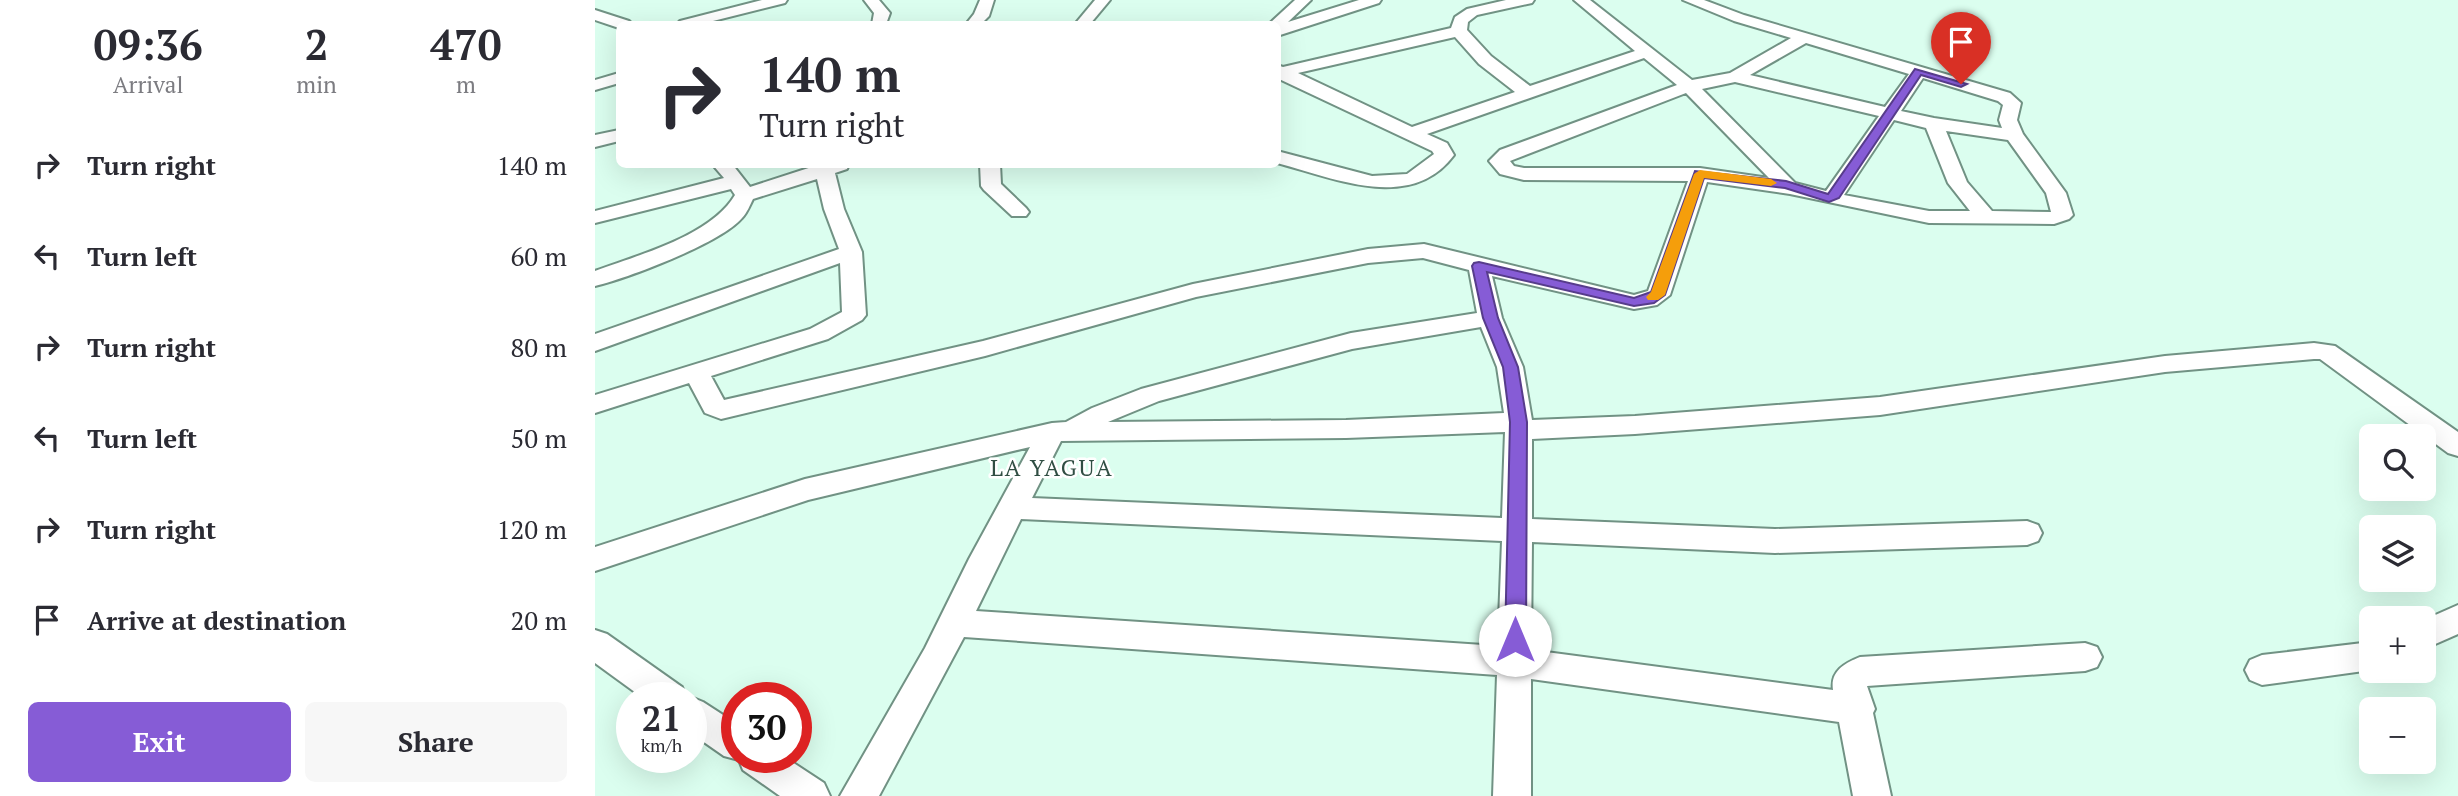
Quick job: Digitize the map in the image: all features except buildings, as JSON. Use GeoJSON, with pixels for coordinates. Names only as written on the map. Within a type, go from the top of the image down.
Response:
{"type":"FeatureCollection","features":[{"type":"Feature","properties":{"kind":"street"},"geometry":{"type":"LineString","coordinates":[[697,21],[780,0]]}},
{"type":"Feature","properties":{"kind":"street"},"geometry":{"type":"LineString","coordinates":[[871,0],[882,13],[880,21]]}},
{"type":"Feature","properties":{"kind":"street"},"geometry":{"type":"LineString","coordinates":[[977,21],[987,0]]}},
{"type":"Feature","properties":{"kind":"street"},"geometry":{"type":"LineString","coordinates":[[1086,21],[1103,0]]}},
{"type":"Feature","properties":{"kind":"street"},"geometry":{"type":"LineString","coordinates":[[1280,21],[1304,0]]}},
{"type":"Feature","properties":{"kind":"street"},"geometry":{"type":"LineString","coordinates":[[1281,30],[1374,0]]}},
{"type":"Feature","properties":{"kind":"street"},"geometry":{"type":"LineString","coordinates":[[1527,0],[1472,12],[1460,20],[1459,31],[1485,60],[1528,93]]}},
{"type":"Feature","properties":{"kind":"street"},"geometry":{"type":"LineString","coordinates":[[1581,0],[1689,86],[1786,184]]}},
{"type":"Feature","properties":{"kind":"street"},"geometry":{"type":"LineString","coordinates":[[1690,0],[2009,100],[2012,103],[2008,120],[2014,135],[2056,193],[2062,215],[2054,218],[1929,217],[1829,198],[1786,184],[1700,174],[1524,174],[1507,170],[1499,161],[1507,154],[1689,86],[1735,77],[1803,37]]}},
{"type":"Feature","properties":{"kind":"street"},"geometry":{"type":"LineString","coordinates":[[595,15],[616,22]]}},
{"type":"Feature","properties":{"kind":"street"},"geometry":{"type":"LineString","coordinates":[[1281,72],[1459,31]]}},
{"type":"Feature","properties":{"kind":"street"},"geometry":{"type":"LineString","coordinates":[[1409,134],[1647,52]]}},
{"type":"Feature","properties":{"kind":"street"},"geometry":{"type":"LineString","coordinates":[[1829,198],[1834,195],[1919,71]]}},
{"type":"Feature","properties":{"kind":"street"},"geometry":{"type":"LineString","coordinates":[[1281,73],[1440,147],[1444,155],[1412,180],[1372,182],[1281,157]]}},
{"type":"Feature","properties":{"kind":"street"},"geometry":{"type":"LineString","coordinates":[[1735,77],[1934,124],[2014,135]]}},
{"type":"Feature","properties":{"kind":"street"},"geometry":{"type":"LineString","coordinates":[[595,85],[616,79]]}},
{"type":"Feature","properties":{"kind":"street"},"geometry":{"type":"LineString","coordinates":[[1934,124],[1958,183],[1987,219]]}},
{"type":"Feature","properties":{"kind":"street"},"geometry":{"type":"LineString","coordinates":[[595,141],[616,137]]}},
{"type":"Feature","properties":{"kind":"street"},"geometry":{"type":"LineString","coordinates":[[724,168],[741,188]]}},
{"type":"Feature","properties":{"kind":"street"},"geometry":{"type":"LineString","coordinates":[[595,217],[833,168],[834,209],[851,252],[854,315],[819,334],[595,404]]}},
{"type":"Feature","properties":{"kind":"street"},"geometry":{"type":"LineString","coordinates":[[990,168],[991,186],[1019,212]]}},
{"type":"Feature","properties":{"kind":"street"},"geometry":{"type":"LineString","coordinates":[[696,371],[714,407],[721,410],[985,348],[1193,291],[1368,256],[1424,251],[1634,302],[1649,300],[1658,295],[1700,174]]}},
{"type":"Feature","properties":{"kind":"street"},"geometry":{"type":"LineString","coordinates":[[595,279],[683,245],[709,231],[734,215],[741,188]]}},
{"type":"Feature","properties":{"kind":"street"},"geometry":{"type":"LineString","coordinates":[[595,343],[851,252]]}},
{"type":"Feature","properties":{"kind":"street"},"geometry":{"type":"LineString","coordinates":[[1479,266],[1490,318],[1510,367],[1518,426],[1512,796]]}},
{"type":"Feature","properties":{"kind":"street"},"geometry":{"type":"LineString","coordinates":[[595,559],[805,490],[1061,432],[1150,395],[1351,341],[1490,318]]}},
{"type":"Feature","properties":{"kind":"street"},"geometry":{"type":"LineString","coordinates":[[1061,432],[1635,425],[1880,406],[2165,363],[2314,351],[2326,352],[2458,446]]}},
{"type":"Feature","properties":{"kind":"street"},"geometry":{"type":"LineString","coordinates":[[859,796],[937,658],[980,568],[1061,432]]}},
{"type":"Feature","properties":{"kind":"street"},"geometry":{"type":"LineString","coordinates":[[1014,508],[1775,541],[2027,533]]}},
{"type":"Feature","properties":{"kind":"street"},"geometry":{"type":"LineString","coordinates":[[2436,629],[2458,619]]}},
{"type":"Feature","properties":{"kind":"street"},"geometry":{"type":"LineString","coordinates":[[954,623],[1114,632],[1515,662],[1857,709]]}},
{"type":"Feature","properties":{"kind":"street"},"geometry":{"type":"LineString","coordinates":[[595,644],[648,682]]}},
{"type":"Feature","properties":{"kind":"street"},"geometry":{"type":"LineString","coordinates":[[1873,796],[1857,709],[1849,683],[1853,676],[1860,672],[2085,657]]}},
{"type":"Feature","properties":{"kind":"street"},"geometry":{"type":"LineString","coordinates":[[2262,670],[2359,658]]}},
{"type":"Feature","properties":{"kind":"street"},"geometry":{"type":"LineString","coordinates":[[778,773],[811,796]]}},
{"type":"Feature","properties":{"kind":"slow traffic"},"geometry":{"type":"LineString","coordinates":[[1653,297],[1658,295],[1700,174],[1771,183]]}},
{"type":"Feature","properties":{"kind":"district","name":"LA YAGUA"},"geometry":{"type":"Point","coordinates":[1052,467]}},
{"type":"Feature","properties":{"kind":"route"},"geometry":{"type":"LineString","coordinates":[[1515,640],[1519,422],[1510,367],[1490,318],[1479,266],[1634,302],[1649,300],[1658,295],[1700,174],[1786,184],[1829,198],[1834,195],[1919,71],[1961,84]]}}]}
